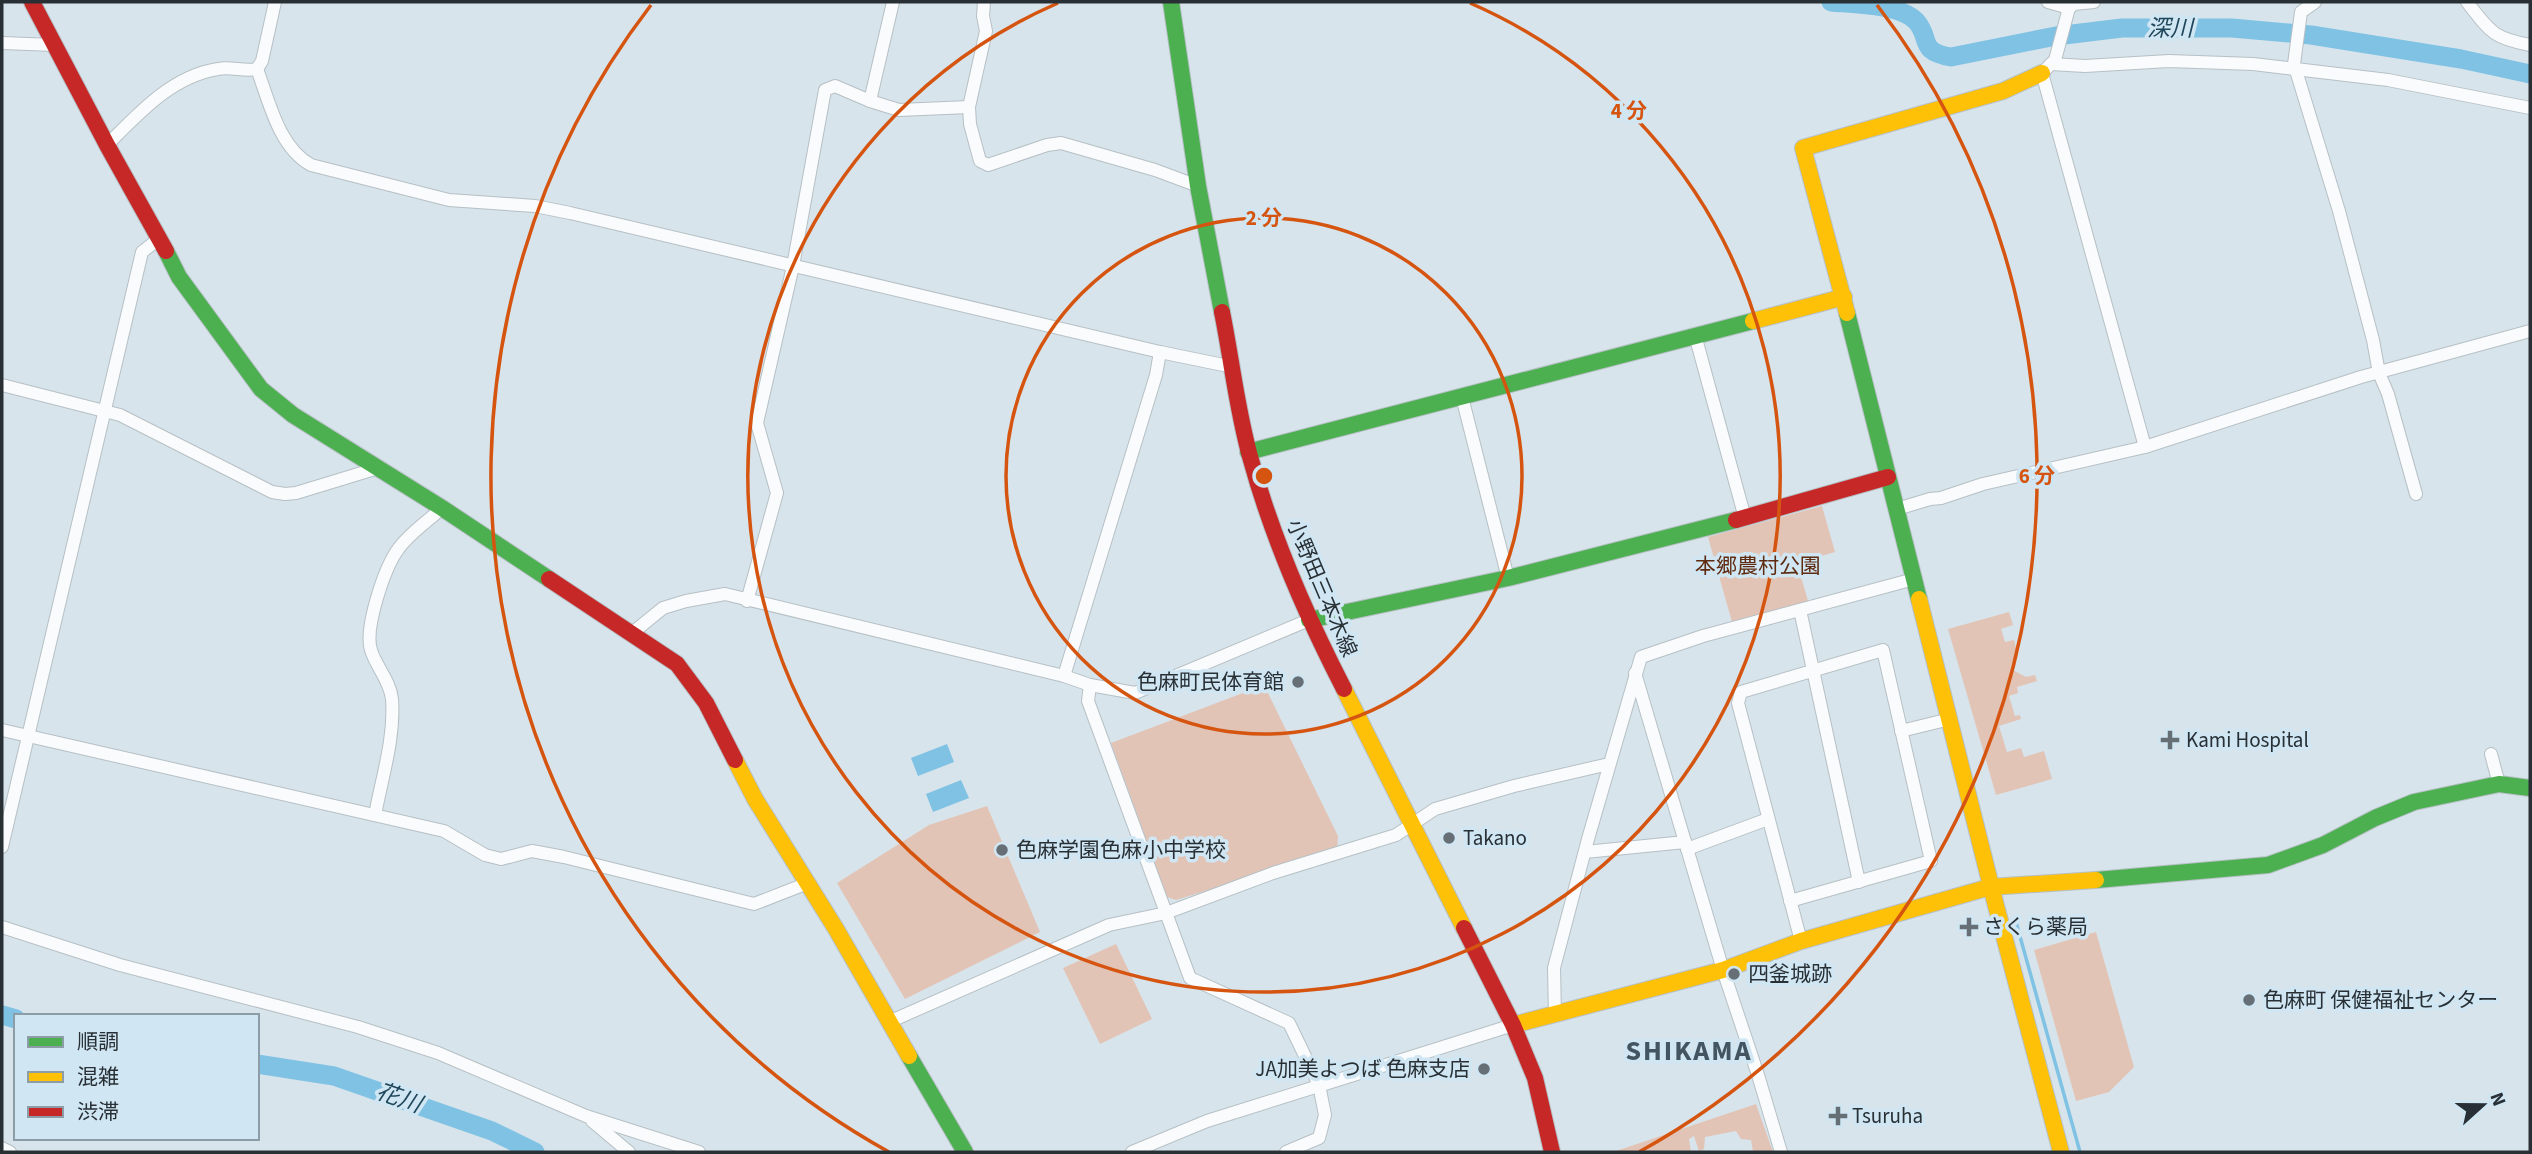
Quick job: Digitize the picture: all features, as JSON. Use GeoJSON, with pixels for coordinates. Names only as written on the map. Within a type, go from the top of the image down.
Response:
{"type":"FeatureCollection","features":[{"type":"Feature","properties":{"kind":"street"},"geometry":{"type":"LineString","coordinates":[[32,2],[179,277],[215,330],[261,389],[293,415],[442,508],[677,664],[706,703],[755,799],[891,1021],[964,1152]]}},
{"type":"Feature","properties":{"kind":"street"},"geometry":{"type":"LineString","coordinates":[[257,69],[262,61],[275,2]]}},
{"type":"Feature","properties":{"kind":"street"},"geometry":{"type":"LineString","coordinates":[[870,101],[894,2]]}},
{"type":"Feature","properties":{"kind":"street"},"geometry":{"type":"LineString","coordinates":[[985,2],[983,16],[986,31],[969,107],[970,124],[980,161],[988,165],[1047,145],[1061,143],[1156,170],[1198,186]]}},
{"type":"Feature","properties":{"kind":"street","name":"小野田三本木線"},"geometry":{"type":"LineString","coordinates":[[1171,2],[1198,186],[1248,452],[1277,544],[1309,620],[1513,1025],[1535,1078],[1552,1152]]}},
{"type":"Feature","properties":{"kind":"street"},"geometry":{"type":"LineString","coordinates":[[2048,2],[2069,8]]}},
{"type":"Feature","properties":{"kind":"street"},"geometry":{"type":"LineString","coordinates":[[2094,2],[2069,8],[2049,66],[2145,447]]}},
{"type":"Feature","properties":{"kind":"street"},"geometry":{"type":"LineString","coordinates":[[2315,2],[2301,12],[2295,65],[2339,211],[2379,373],[2388,394],[2416,494]]}},
{"type":"Feature","properties":{"kind":"street"},"geometry":{"type":"LineString","coordinates":[[2467,2],[2495,35],[2504,40],[2530,45]]}},
{"type":"Feature","properties":{"kind":"street"},"geometry":{"type":"LineString","coordinates":[[2,43],[54,45]]}},
{"type":"Feature","properties":{"kind":"street"},"geometry":{"type":"LineString","coordinates":[[2062,1152],[1990,887],[1844,297],[1803,148],[2003,91],[2049,66],[2169,61],[2295,65],[2400,82],[2530,108]]}},
{"type":"Feature","properties":{"kind":"street"},"geometry":{"type":"LineString","coordinates":[[107,145],[140,112],[182,80],[216,69],[257,69]]}},
{"type":"Feature","properties":{"kind":"street"},"geometry":{"type":"LineString","coordinates":[[257,69],[277,123],[302,161],[311,165],[449,200],[535,206],[570,213],[1233,367]]}},
{"type":"Feature","properties":{"kind":"street"},"geometry":{"type":"LineString","coordinates":[[747,601],[777,493],[757,423],[793,266],[825,90],[835,86],[899,110],[969,107]]}},
{"type":"Feature","properties":{"kind":"street"},"geometry":{"type":"LineString","coordinates":[[2,847],[142,252],[160,238]]}},
{"type":"Feature","properties":{"kind":"street"},"geometry":{"type":"LineString","coordinates":[[1248,452],[1844,297]]}},
{"type":"Feature","properties":{"kind":"street"},"geometry":{"type":"LineString","coordinates":[[1897,509],[1983,484],[2145,447],[2379,373],[2530,331]]}},
{"type":"Feature","properties":{"kind":"street"},"geometry":{"type":"LineString","coordinates":[[1695,335],[1745,518]]}},
{"type":"Feature","properties":{"kind":"street"},"geometry":{"type":"LineString","coordinates":[[1064,676],[1156,375],[1160,352]]}},
{"type":"Feature","properties":{"kind":"street"},"geometry":{"type":"LineString","coordinates":[[2,386],[120,415],[272,492],[296,493],[378,468]]}},
{"type":"Feature","properties":{"kind":"street"},"geometry":{"type":"LineString","coordinates":[[1462,397],[1508,578]]}},
{"type":"Feature","properties":{"kind":"street"},"geometry":{"type":"LineString","coordinates":[[631,634],[655,613],[672,605],[718,594],[1064,676],[1090,685],[1135,693],[1309,620],[1508,578],[1745,518],[1888,477]]}},
{"type":"Feature","properties":{"kind":"street"},"geometry":{"type":"LineString","coordinates":[[375,815],[388,757],[392,718],[391,696],[371,651],[369,640],[373,615],[387,567],[393,556],[442,508]]}},
{"type":"Feature","properties":{"kind":"street"},"geometry":{"type":"LineString","coordinates":[[1555,1015],[1554,968],[1641,657],[1703,636],[1914,579]]}},
{"type":"Feature","properties":{"kind":"street"},"geometry":{"type":"LineString","coordinates":[[1800,610],[1859,881]]}},
{"type":"Feature","properties":{"kind":"street"},"geometry":{"type":"LineString","coordinates":[[1790,901],[1931,861],[1883,650],[1741,692],[1738,703],[1768,819],[1790,901],[1801,941]]}},
{"type":"Feature","properties":{"kind":"street"},"geometry":{"type":"LineString","coordinates":[[1635,672],[1723,970],[1759,1075],[1781,1152]]}},
{"type":"Feature","properties":{"kind":"street"},"geometry":{"type":"LineString","coordinates":[[1090,685],[1088,701],[1191,978],[1289,1023],[1319,1085],[1325,1115],[1318,1138],[1286,1152]]}},
{"type":"Feature","properties":{"kind":"street"},"geometry":{"type":"LineString","coordinates":[[1901,731],[1950,719]]}},
{"type":"Feature","properties":{"kind":"street"},"geometry":{"type":"LineString","coordinates":[[2,730],[444,831],[485,855],[502,859],[532,851],[754,904],[808,883]]}},
{"type":"Feature","properties":{"kind":"street"},"geometry":{"type":"LineString","coordinates":[[2491,754],[2499,784]]}},
{"type":"Feature","properties":{"kind":"street"},"geometry":{"type":"LineString","coordinates":[[891,1021],[1109,925],[1166,913],[1273,873],[1396,835],[1432,811],[1487,793],[1609,764]]}},
{"type":"Feature","properties":{"kind":"street"},"geometry":{"type":"LineString","coordinates":[[1132,1152],[1208,1121],[1513,1025],[1723,970],[1801,941],[1990,887],[2123,879],[2268,865],[2323,845],[2375,818],[2414,802],[2499,784],[2530,788]]}},
{"type":"Feature","properties":{"kind":"street"},"geometry":{"type":"LineString","coordinates":[[1586,852],[1686,845],[1768,819]]}},
{"type":"Feature","properties":{"kind":"street"},"geometry":{"type":"LineString","coordinates":[[2,927],[110,962],[358,1027],[438,1053],[586,1116],[699,1152]]}},
{"type":"Feature","properties":{"kind":"street"},"geometry":{"type":"LineString","coordinates":[[586,1116],[629,1152]]}},
{"type":"Feature","properties":{"kind":"street"},"geometry":{"type":"LineString","coordinates":[[2,1148],[10,1152]]}},
{"type":"Feature","properties":{"kind":"green space","name":"本郷農村公園"},"geometry":{"type":"Polygon","coordinates":[[[1822,506],[1835,552],[1797,563],[1808,601],[1732,622],[1708,537],[1822,506]]]}},
{"type":"Feature","properties":{"kind":"green space"},"geometry":{"type":"Polygon","coordinates":[[[2009,612],[2013,625],[2001,629],[2005,642],[2014,640],[2018,656],[2011,669],[2026,677],[2035,675],[2037,681],[2017,687],[2018,693],[2009,696],[2015,716],[2020,715],[2021,719],[1999,726],[2007,752],[2021,748],[2024,757],[2044,751],[2052,779],[1996,795],[1948,629],[2009,612]]]}},
{"type":"Feature","properties":{"kind":"green space"},"geometry":{"type":"Polygon","coordinates":[[[1264,685],[1338,836],[1337,850],[1176,900],[1167,897],[1111,743],[1264,685]]]}},
{"type":"Feature","properties":{"kind":"green space"},"geometry":{"type":"Polygon","coordinates":[[[987,806],[1040,932],[905,999],[837,883],[929,825],[987,806]]]}},
{"type":"Feature","properties":{"kind":"green space"},"geometry":{"type":"Polygon","coordinates":[[[2096,932],[2134,1067],[2109,1092],[2076,1101],[2034,950],[2096,932]]]}},
{"type":"Feature","properties":{"kind":"green space"},"geometry":{"type":"Polygon","coordinates":[[[1116,944],[1152,1019],[1100,1044],[1063,968],[1116,944]]]}},
{"type":"Feature","properties":{"kind":"green space"},"geometry":{"type":"Polygon","coordinates":[[[1756,1104],[1773,1152],[1753,1152],[1751,1140],[1741,1139],[1736,1131],[1705,1137],[1704,1149],[1699,1151],[1694,1136],[1689,1139],[1691,1152],[1613,1152],[1756,1104]]]}},
{"type":"Feature","properties":{"kind":"water"},"geometry":{"type":"Polygon","coordinates":[[[947,744],[954,762],[918,776],[911,758],[947,744]]]}},
{"type":"Feature","properties":{"kind":"water"},"geometry":{"type":"Polygon","coordinates":[[[961,780],[969,798],[933,812],[926,794],[961,780]]]}},
{"type":"Feature","properties":{"kind":"waterway","name":"深川"},"geometry":{"type":"LineString","coordinates":[[1831,2],[1876,6],[1909,15],[1921,27],[1929,48],[1951,57],[2056,36],[2122,28],[2232,28],[2311,35],[2461,59],[2530,74]]}},
{"type":"Feature","properties":{"kind":"waterway"},"geometry":{"type":"LineString","coordinates":[[2016,922],[2080,1152]]}},
{"type":"Feature","properties":{"kind":"waterway","name":"花川"},"geometry":{"type":"LineString","coordinates":[[2,1015],[14,1018]]}},
{"type":"Feature","properties":{"kind":"waterway","name":"花川"},"geometry":{"type":"LineString","coordinates":[[259,1064],[334,1076],[492,1131],[535,1152]]}},
{"type":"Feature","properties":{"kind":"traffic: fast"},"geometry":{"type":"LineString","coordinates":[[1171,2],[1198,186],[1222,312]]}},
{"type":"Feature","properties":{"kind":"traffic: fast"},"geometry":{"type":"LineString","coordinates":[[166,251],[179,277],[261,389],[293,415],[549,579]]}},
{"type":"Feature","properties":{"kind":"traffic: fast"},"geometry":{"type":"LineString","coordinates":[[1847,313],[1919,599]]}},
{"type":"Feature","properties":{"kind":"traffic: fast"},"geometry":{"type":"LineString","coordinates":[[1248,452],[1753,321]]}},
{"type":"Feature","properties":{"kind":"traffic: fast"},"geometry":{"type":"LineString","coordinates":[[1309,620],[1508,578],[1736,520]]}},
{"type":"Feature","properties":{"kind":"traffic: fast"},"geometry":{"type":"LineString","coordinates":[[2096,880],[2268,865],[2323,845],[2375,818],[2414,802],[2499,784],[2530,788]]}},
{"type":"Feature","properties":{"kind":"traffic: fast"},"geometry":{"type":"LineString","coordinates":[[909,1056],[965,1152]]}},
{"type":"Feature","properties":{"kind":"traffic: slow"},"geometry":{"type":"LineString","coordinates":[[1847,313],[1803,148],[2003,91],[2042,73]]}},
{"type":"Feature","properties":{"kind":"traffic: slow"},"geometry":{"type":"LineString","coordinates":[[1753,321],[1844,297]]}},
{"type":"Feature","properties":{"kind":"traffic: slow"},"geometry":{"type":"LineString","coordinates":[[1919,599],[2061,1152]]}},
{"type":"Feature","properties":{"kind":"traffic: slow"},"geometry":{"type":"LineString","coordinates":[[1344,689],[1464,928]]}},
{"type":"Feature","properties":{"kind":"traffic: slow"},"geometry":{"type":"LineString","coordinates":[[735,760],[755,799],[836,929],[909,1056]]}},
{"type":"Feature","properties":{"kind":"traffic: slow"},"geometry":{"type":"LineString","coordinates":[[1513,1025],[1723,970],[1801,941],[1990,887],[2096,880]]}},
{"type":"Feature","properties":{"kind":"traffic: jam"},"geometry":{"type":"LineString","coordinates":[[32,2],[166,251]]}},
{"type":"Feature","properties":{"kind":"traffic: jam"},"geometry":{"type":"LineString","coordinates":[[1222,312],[1242,424],[1269,519],[1292,577],[1344,689]]}},
{"type":"Feature","properties":{"kind":"traffic: jam"},"geometry":{"type":"LineString","coordinates":[[1736,520],[1888,477]]}},
{"type":"Feature","properties":{"kind":"traffic: jam"},"geometry":{"type":"LineString","coordinates":[[549,579],[677,664],[706,703],[735,760]]}},
{"type":"Feature","properties":{"kind":"traffic: jam"},"geometry":{"type":"LineString","coordinates":[[1464,928],[1513,1025],[1535,1078],[1552,1152]]}},
{"type":"Feature","properties":{"kind":"place","name":"色麻町民体育館"},"geometry":{"type":"Point","coordinates":[1298,682]}},
{"type":"Feature","properties":{"kind":"place","name":"Kami Hospital"},"geometry":{"type":"Point","coordinates":[2170,740]}},
{"type":"Feature","properties":{"kind":"place","name":"Takano"},"geometry":{"type":"Point","coordinates":[1449,838]}},
{"type":"Feature","properties":{"kind":"place","name":"色麻学園色麻小中学校"},"geometry":{"type":"Point","coordinates":[1002,850]}},
{"type":"Feature","properties":{"kind":"place","name":"さくら薬局"},"geometry":{"type":"Point","coordinates":[1969,927]}},
{"type":"Feature","properties":{"kind":"place","name":"四釜城跡"},"geometry":{"type":"Point","coordinates":[1734,974]}},
{"type":"Feature","properties":{"kind":"place","name":"色麻町 保健福祉センター"},"geometry":{"type":"Point","coordinates":[2249,1000]}},
{"type":"Feature","properties":{"kind":"place","name":"JA加美よつば 色麻支店"},"geometry":{"type":"Point","coordinates":[1484,1069]}},
{"type":"Feature","properties":{"kind":"place","name":"Tsuruha"},"geometry":{"type":"Point","coordinates":[1838,1116]}},
{"type":"Feature","properties":{"kind":"district","name":"SHIKAMA"},"geometry":{"type":"Point","coordinates":[1689,1051]}}]}
